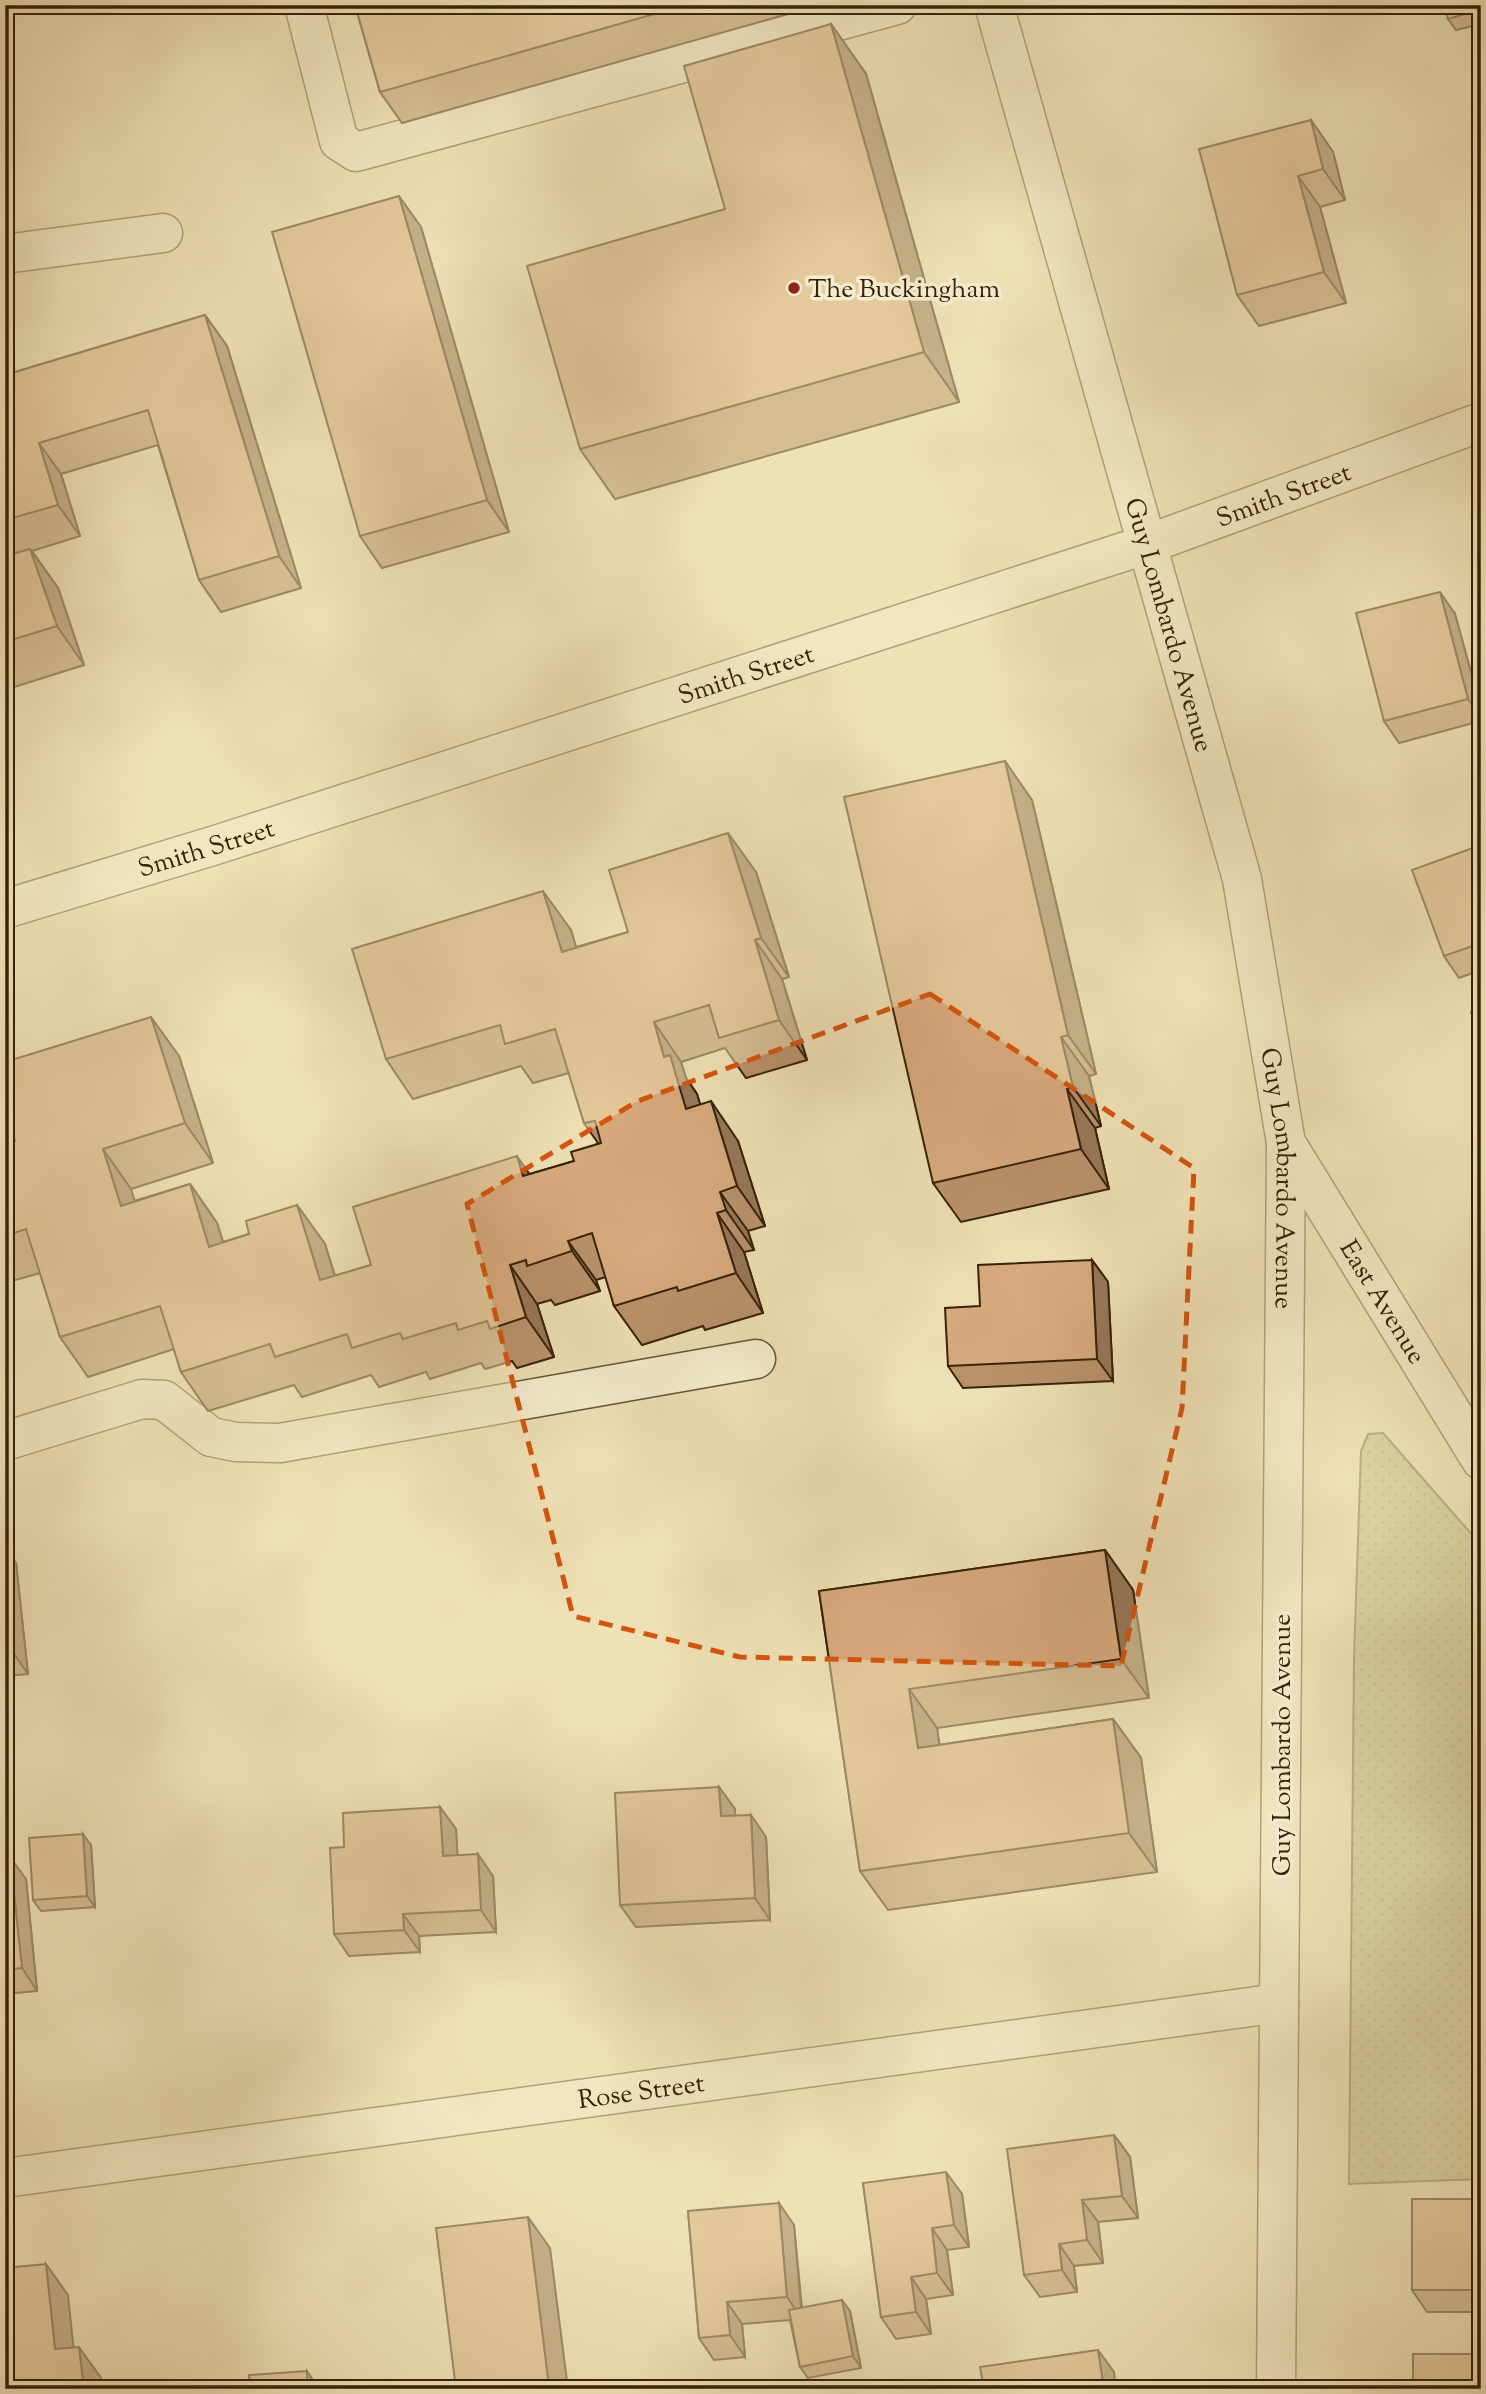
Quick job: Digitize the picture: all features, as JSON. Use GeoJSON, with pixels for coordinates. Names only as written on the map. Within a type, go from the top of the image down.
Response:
{"type":"FeatureCollection","features":[{"type":"Feature","properties":{"kind":"street"},"geometry":{"type":"LineString","coordinates":[[304,5],[338,141],[356,152],[897,5]]}},
{"type":"Feature","properties":{"kind":"street","name":"Guy Lombardo Avenue"},"geometry":{"type":"LineString","coordinates":[[994,5],[1242,879],[1286,1143],[1276,2389]]}},
{"type":"Feature","properties":{"kind":"street"},"geometry":{"type":"LineString","coordinates":[[5,254],[163,233]]}},
{"type":"Feature","properties":{"kind":"street","name":"Smith Street"},"geometry":{"type":"LineString","coordinates":[[5,909],[219,844],[1148,544],[1481,422]]}},
{"type":"Feature","properties":{"kind":"street","name":"East Avenue"},"geometry":{"type":"LineString","coordinates":[[1286,1143],[1481,1460]]}},
{"type":"Feature","properties":{"kind":"street"},"geometry":{"type":"LineString","coordinates":[[5,1441],[142,1399],[164,1401],[211,1437],[236,1443],[280,1443],[756,1359]]}},
{"type":"Feature","properties":{"kind":"street","name":"Rose Street"},"geometry":{"type":"LineString","coordinates":[[5,2178],[1279,2003]]}},
{"type":"Feature","properties":{"kind":"highlighted area"},"geometry":{"type":"Polygon","coordinates":[[[930,994],[1194,1168],[1182,1408],[1121,1666],[740,1657],[573,1616],[467,1204],[638,1101],[930,994]]]}},
{"type":"Feature","properties":{"kind":"green space"},"geometry":{"type":"Polygon","coordinates":[[[1383,1433],[1481,1545],[1481,2179],[1349,2184],[1354,1657],[1361,1451],[1368,1434],[1383,1433]]]}},
{"type":"Feature","properties":{"kind":"building"},"geometry":{"type":"Polygon","coordinates":[[[355,5],[686,5],[380,92],[355,5]]]}},
{"type":"Feature","properties":{"kind":"building"},"geometry":{"type":"Polygon","coordinates":[[[1445,5],[1478,5],[1479,10],[1448,19],[1445,5]]]}},
{"type":"Feature","properties":{"kind":"building","name":"The Buckingham"},"geometry":{"type":"Polygon","coordinates":[[[831,24],[924,352],[580,449],[527,266],[725,209],[684,66],[831,24]]]}},
{"type":"Feature","properties":{"kind":"building"},"geometry":{"type":"Polygon","coordinates":[[[1311,120],[1323,169],[1298,176],[1324,272],[1237,295],[1199,149],[1311,120]]]}},
{"type":"Feature","properties":{"kind":"building"},"geometry":{"type":"Polygon","coordinates":[[[399,196],[487,500],[360,536],[272,232],[399,196]]]}},
{"type":"Feature","properties":{"kind":"building"},"geometry":{"type":"Polygon","coordinates":[[[205,315],[279,556],[199,580],[148,410],[39,443],[58,505],[5,520],[5,375],[205,315]]]}},
{"type":"Feature","properties":{"kind":"building"},"geometry":{"type":"Polygon","coordinates":[[[30,549],[57,626],[5,642],[5,556],[30,549]]]}},
{"type":"Feature","properties":{"kind":"building"},"geometry":{"type":"Polygon","coordinates":[[[1440,592],[1468,699],[1384,721],[1356,613],[1440,592]]]}},
{"type":"Feature","properties":{"kind":"building"},"geometry":{"type":"Polygon","coordinates":[[[1005,761],[1068,1035],[1061,1037],[1073,1087],[1067,1089],[1081,1149],[933,1183],[844,797],[1005,761]]]}},
{"type":"Feature","properties":{"kind":"building"},"geometry":{"type":"Polygon","coordinates":[[[728,833],[761,938],[755,940],[779,1020],[719,1038],[709,1005],[654,1022],[664,1057],[670,1055],[686,1109],[711,1101],[737,1186],[720,1192],[726,1210],[717,1213],[736,1273],[678,1291],[677,1287],[614,1306],[592,1233],[568,1241],[572,1251],[527,1266],[526,1260],[510,1265],[526,1317],[490,1329],[487,1321],[458,1330],[456,1323],[403,1339],[400,1333],[352,1348],[347,1334],[275,1357],[270,1344],[181,1372],[160,1306],[60,1337],[26,1229],[5,1236],[5,1144],[15,1141],[5,1110],[5,1062],[151,1017],[185,1123],[103,1149],[121,1206],[190,1184],[209,1247],[249,1234],[246,1221],[297,1205],[320,1280],[371,1265],[353,1207],[517,1156],[523,1176],[574,1161],[571,1152],[601,1143],[595,1121],[584,1123],[555,1029],[505,1044],[500,1025],[386,1059],[352,949],[543,891],[562,952],[628,932],[609,870],[728,833]]]}},
{"type":"Feature","properties":{"kind":"building"},"geometry":{"type":"Polygon","coordinates":[[[1481,845],[1481,943],[1444,956],[1412,870],[1481,845]]]}},
{"type":"Feature","properties":{"kind":"building"},"geometry":{"type":"Polygon","coordinates":[[[1481,1008],[1481,1043],[1471,1012],[1481,1008]]]}},
{"type":"Feature","properties":{"kind":"building"},"geometry":{"type":"Polygon","coordinates":[[[1092,1260],[1097,1359],[948,1366],[945,1308],[980,1306],[978,1265],[1092,1260]]]}},
{"type":"Feature","properties":{"kind":"building"},"geometry":{"type":"Polygon","coordinates":[[[1105,1550],[1121,1659],[909,1689],[918,1748],[1113,1719],[1129,1833],[860,1871],[819,1591],[1105,1550]]]}},
{"type":"Feature","properties":{"kind":"building"},"geometry":{"type":"Polygon","coordinates":[[[719,1787],[721,1816],[751,1815],[755,1898],[620,1905],[615,1793],[719,1787]]]}},
{"type":"Feature","properties":{"kind":"building"},"geometry":{"type":"Polygon","coordinates":[[[440,1807],[443,1856],[478,1854],[481,1910],[403,1914],[404,1930],[334,1934],[330,1848],[344,1847],[343,1813],[440,1807]]]}},
{"type":"Feature","properties":{"kind":"building"},"geometry":{"type":"Polygon","coordinates":[[[83,1834],[87,1896],[33,1900],[29,1838],[83,1834]]]}},
{"type":"Feature","properties":{"kind":"building"},"geometry":{"type":"Polygon","coordinates":[[[5,1857],[10,1857],[22,1968],[5,1970],[5,1857]]]}},
{"type":"Feature","properties":{"kind":"building"},"geometry":{"type":"Polygon","coordinates":[[[1114,2135],[1122,2196],[1082,2200],[1087,2240],[1059,2244],[1062,2270],[1024,2275],[1007,2149],[1114,2135]]]}},
{"type":"Feature","properties":{"kind":"building"},"geometry":{"type":"Polygon","coordinates":[[[946,2172],[954,2225],[932,2228],[937,2273],[911,2277],[916,2312],[881,2317],[863,2183],[946,2172]]]}},
{"type":"Feature","properties":{"kind":"building"},"geometry":{"type":"Polygon","coordinates":[[[1412,2199],[1481,2199],[1481,2290],[1412,2290],[1412,2199]]]}},
{"type":"Feature","properties":{"kind":"building"},"geometry":{"type":"Polygon","coordinates":[[[779,2203],[787,2297],[727,2302],[730,2335],[699,2338],[688,2211],[779,2203]]]}},
{"type":"Feature","properties":{"kind":"building"},"geometry":{"type":"Polygon","coordinates":[[[528,2217],[549,2387],[456,2389],[436,2228],[528,2217]]]}},
{"type":"Feature","properties":{"kind":"building"},"geometry":{"type":"Polygon","coordinates":[[[46,2264],[55,2349],[79,2347],[84,2389],[5,2389],[5,2268],[46,2264]]]}},
{"type":"Feature","properties":{"kind":"building"},"geometry":{"type":"Polygon","coordinates":[[[842,2300],[853,2356],[800,2367],[789,2310],[842,2300]]]}},
{"type":"Feature","properties":{"kind":"building"},"geometry":{"type":"Polygon","coordinates":[[[1098,2350],[1104,2389],[984,2389],[980,2367],[1098,2350]]]}},
{"type":"Feature","properties":{"kind":"building"},"geometry":{"type":"Polygon","coordinates":[[[1413,2354],[1481,2354],[1481,2389],[1413,2389],[1413,2354]]]}},
{"type":"Feature","properties":{"kind":"building"},"geometry":{"type":"Polygon","coordinates":[[[307,2371],[307,2389],[250,2389],[249,2375],[307,2371]]]}},
{"type":"Feature","properties":{"kind":"place","name":"The Buckingham"},"geometry":{"type":"Point","coordinates":[794,288]}}]}
